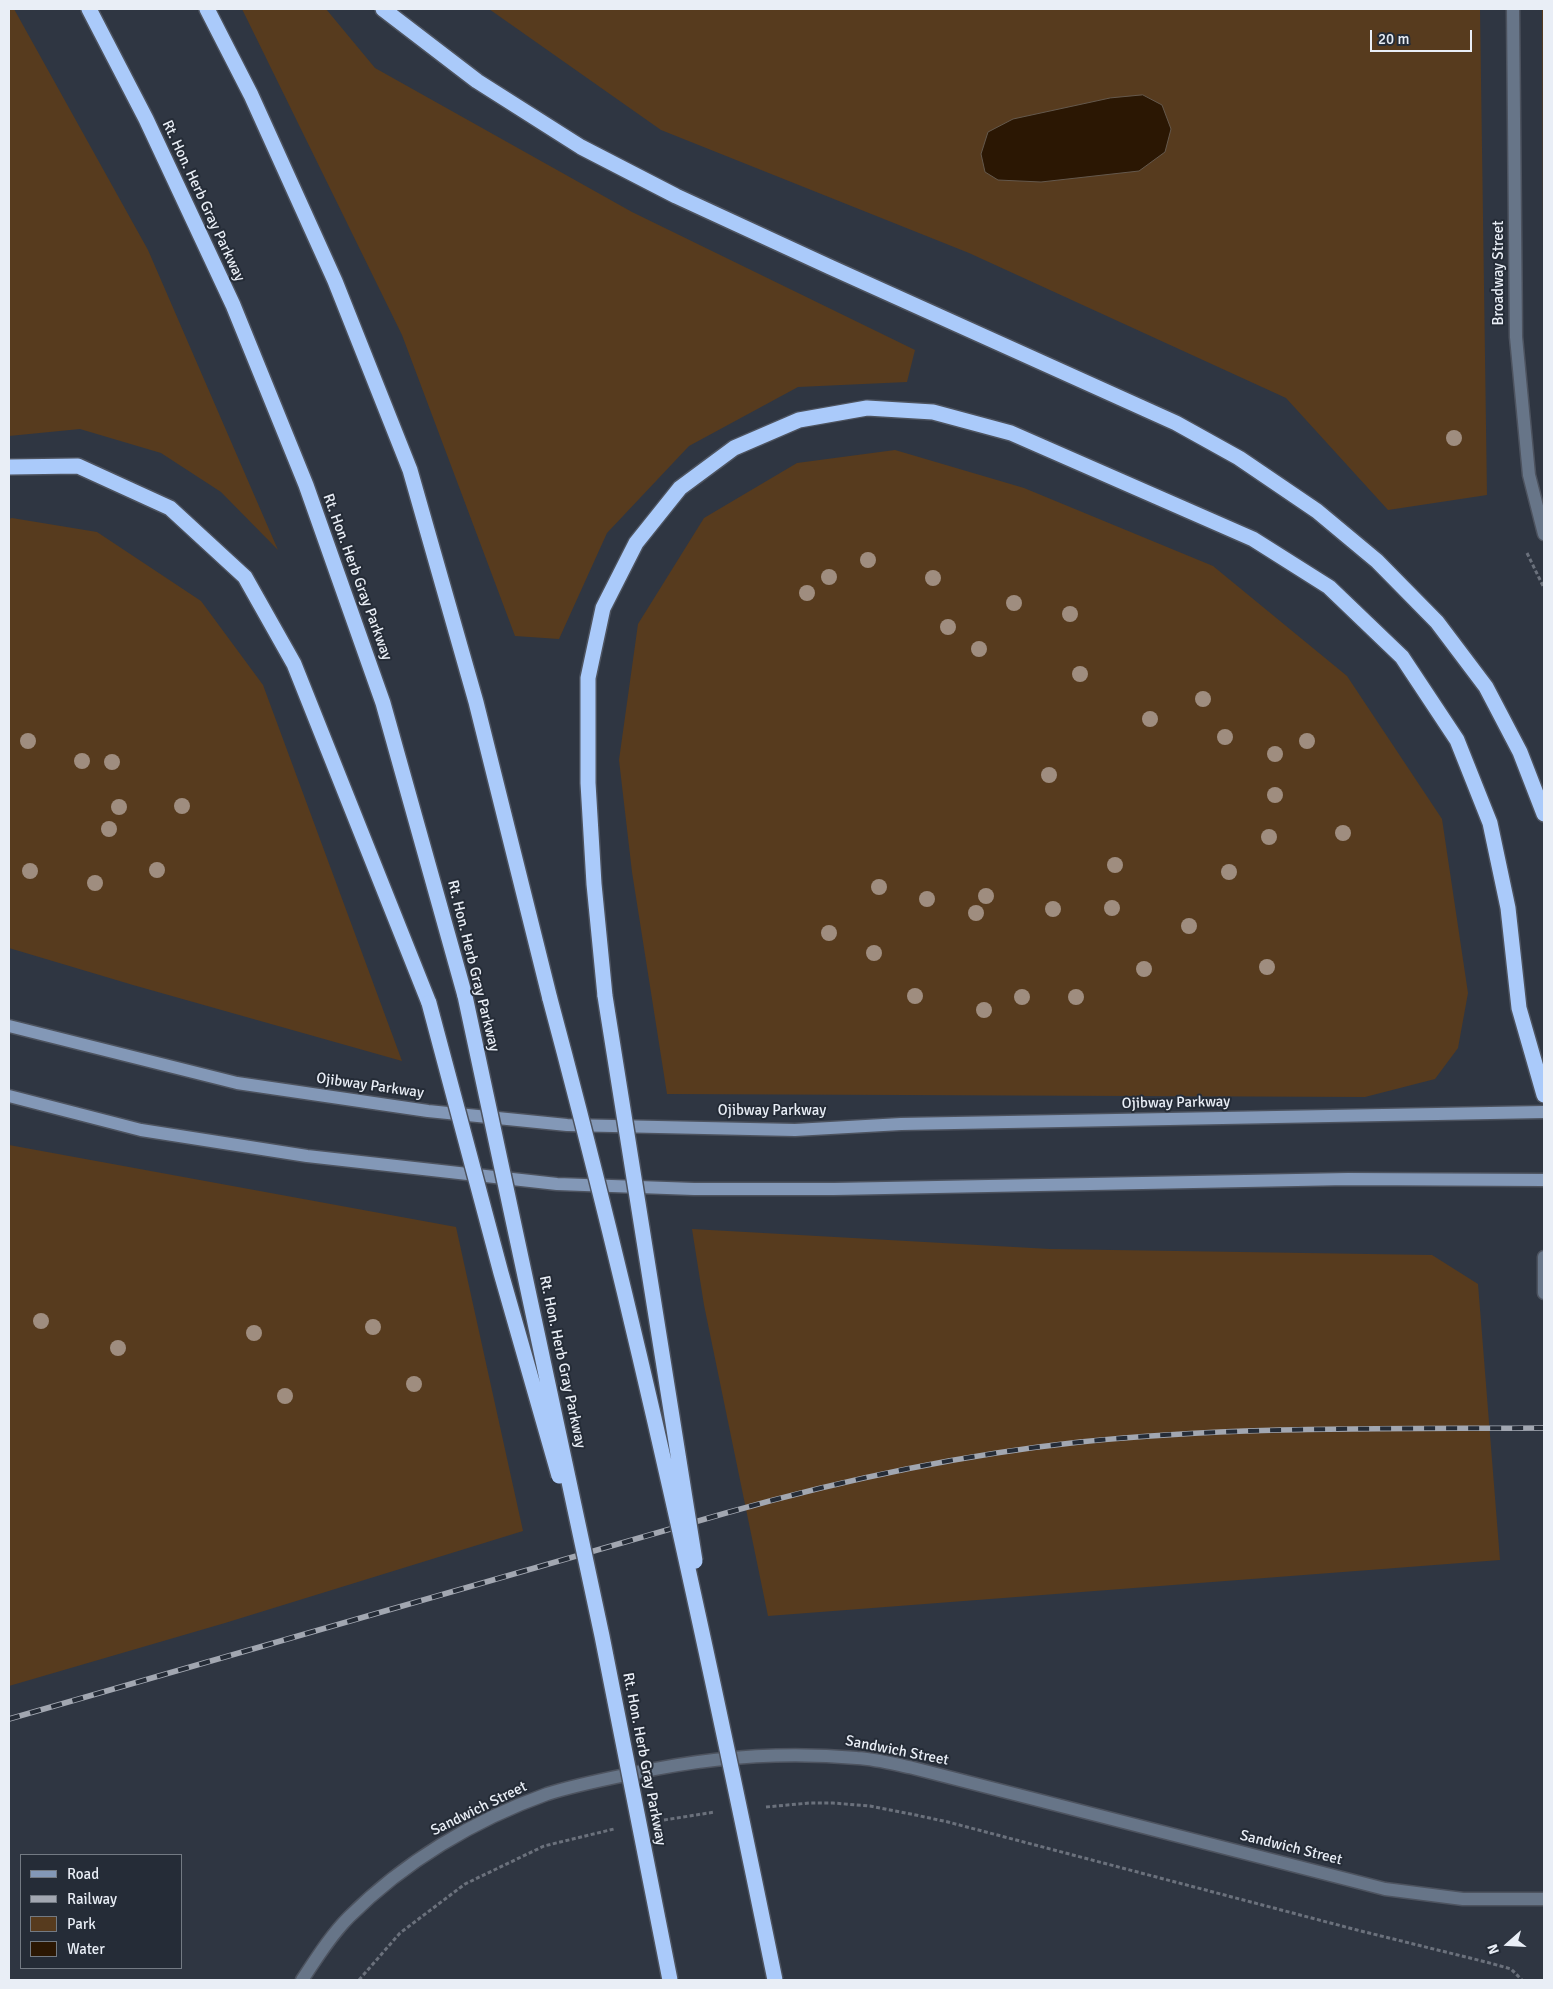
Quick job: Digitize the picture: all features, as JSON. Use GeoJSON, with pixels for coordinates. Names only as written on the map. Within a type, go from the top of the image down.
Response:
{"type":"FeatureCollection","features":[{"type":"Feature","properties":{"kind":"highway","name":"Rt. Hon. Herb Gray Parkway"},"geometry":{"type":"LineString","coordinates":[[89,9],[146,119],[233,305],[306,485],[383,703],[465,996],[602,1636],[670,1980]]}},
{"type":"Feature","properties":{"kind":"highway"},"geometry":{"type":"LineString","coordinates":[[206,9],[251,95],[335,281],[410,470],[476,702],[600,1195],[713,1676],[775,1980]]}},
{"type":"Feature","properties":{"kind":"highway"},"geometry":{"type":"LineString","coordinates":[[383,9],[477,81],[581,147],[676,196],[1176,422],[1239,458],[1317,511],[1377,561],[1436,622],[1486,687],[1520,752],[1544,814]]}},
{"type":"Feature","properties":{"kind":"highway"},"geometry":{"type":"LineString","coordinates":[[713,1676],[605,996],[594,884],[588,783],[588,678],[603,608],[636,543],[680,488],[734,448],[799,420],[867,408],[933,412],[1011,433],[1253,539],[1328,587],[1402,657],[1457,740],[1490,823],[1508,908],[1519,1008],[1544,1096]]}},
{"type":"Feature","properties":{"kind":"highway"},"geometry":{"type":"LineString","coordinates":[[9,467],[78,466],[170,508],[245,577],[294,664],[429,1003],[498,1263],[602,1636]]}},
{"type":"Feature","properties":{"kind":"main road","name":"Ojibway Parkway"},"geometry":{"type":"LineString","coordinates":[[9,1026],[237,1083],[428,1110],[567,1125],[795,1130],[902,1124],[1544,1112]]}},
{"type":"Feature","properties":{"kind":"main road"},"geometry":{"type":"LineString","coordinates":[[9,1096],[141,1130],[307,1156],[557,1184],[694,1189],[804,1189],[1348,1179],[1544,1180]]}},
{"type":"Feature","properties":{"kind":"street","name":"Broadway Street"},"geometry":{"type":"LineString","coordinates":[[1514,9],[1516,337],[1529,475],[1544,534]]}},
{"type":"Feature","properties":{"kind":"street"},"geometry":{"type":"LineString","coordinates":[[1544,1257],[1544,1292]]}},
{"type":"Feature","properties":{"kind":"street","name":"Sandwich Street"},"geometry":{"type":"LineString","coordinates":[[302,1980],[348,1918],[389,1881],[440,1844],[495,1816],[548,1794],[679,1764],[738,1756],[797,1754],[859,1758],[913,1768],[1385,1889],[1463,1899],[1544,1899]]}},
{"type":"Feature","properties":{"kind":"path"},"geometry":{"type":"LineString","coordinates":[[759,1807],[809,1803],[870,1806],[939,1820],[1159,1879],[1486,1962],[1511,1969],[1522,1980]]}},
{"type":"Feature","properties":{"kind":"path"},"geometry":{"type":"LineString","coordinates":[[664,1820],[720,1812]]}},
{"type":"Feature","properties":{"kind":"path"},"geometry":{"type":"LineString","coordinates":[[359,1980],[400,1933],[465,1884],[544,1846],[617,1828]]}},
{"type":"Feature","properties":{"kind":"green space"},"geometry":{"type":"Polygon","coordinates":[[[9,9],[14,9],[148,250],[278,550],[221,492],[161,453],[80,429],[9,436],[9,9]]]}},
{"type":"Feature","properties":{"kind":"green space"},"geometry":{"type":"Polygon","coordinates":[[[242,9],[326,9],[375,68],[632,212],[915,350],[907,382],[798,387],[689,446],[607,533],[559,639],[515,636],[402,335],[242,9]]]}},
{"type":"Feature","properties":{"kind":"green space"},"geometry":{"type":"Polygon","coordinates":[[[489,9],[1480,9],[1487,495],[1388,510],[1286,398],[969,253],[661,130],[489,9]]]}},
{"type":"Feature","properties":{"kind":"green space"},"geometry":{"type":"Polygon","coordinates":[[[1542,9],[1544,9],[1544,496],[1542,9]]]}},
{"type":"Feature","properties":{"kind":"green space"},"geometry":{"type":"Polygon","coordinates":[[[895,450],[1024,488],[1213,566],[1347,676],[1442,819],[1468,993],[1458,1048],[1435,1079],[1365,1097],[667,1094],[632,872],[619,760],[638,624],[704,518],[797,463],[895,450]]]}},
{"type":"Feature","properties":{"kind":"green space"},"geometry":{"type":"Polygon","coordinates":[[[9,519],[97,532],[201,601],[263,685],[402,1061],[9,948],[9,519]]]}},
{"type":"Feature","properties":{"kind":"green space"},"geometry":{"type":"Polygon","coordinates":[[[9,1145],[456,1227],[523,1531],[225,1623],[9,1686],[9,1145]]]}},
{"type":"Feature","properties":{"kind":"green space"},"geometry":{"type":"Polygon","coordinates":[[[692,1229],[1050,1249],[1432,1255],[1478,1284],[1500,1560],[768,1616],[704,1305],[692,1229]]]}},
{"type":"Feature","properties":{"kind":"water"},"geometry":{"type":"Polygon","coordinates":[[[1143,95],[1162,105],[1171,129],[1165,152],[1139,171],[1041,182],[998,180],[985,172],[981,154],[988,132],[1013,119],[1110,98],[1143,95]]]}},
{"type":"Feature","properties":{"kind":"railway"},"geometry":{"type":"LineString","coordinates":[[9,1719],[726,1513],[857,1479],[945,1461],[1035,1447],[1196,1433],[1312,1429],[1544,1428]]}}]}
